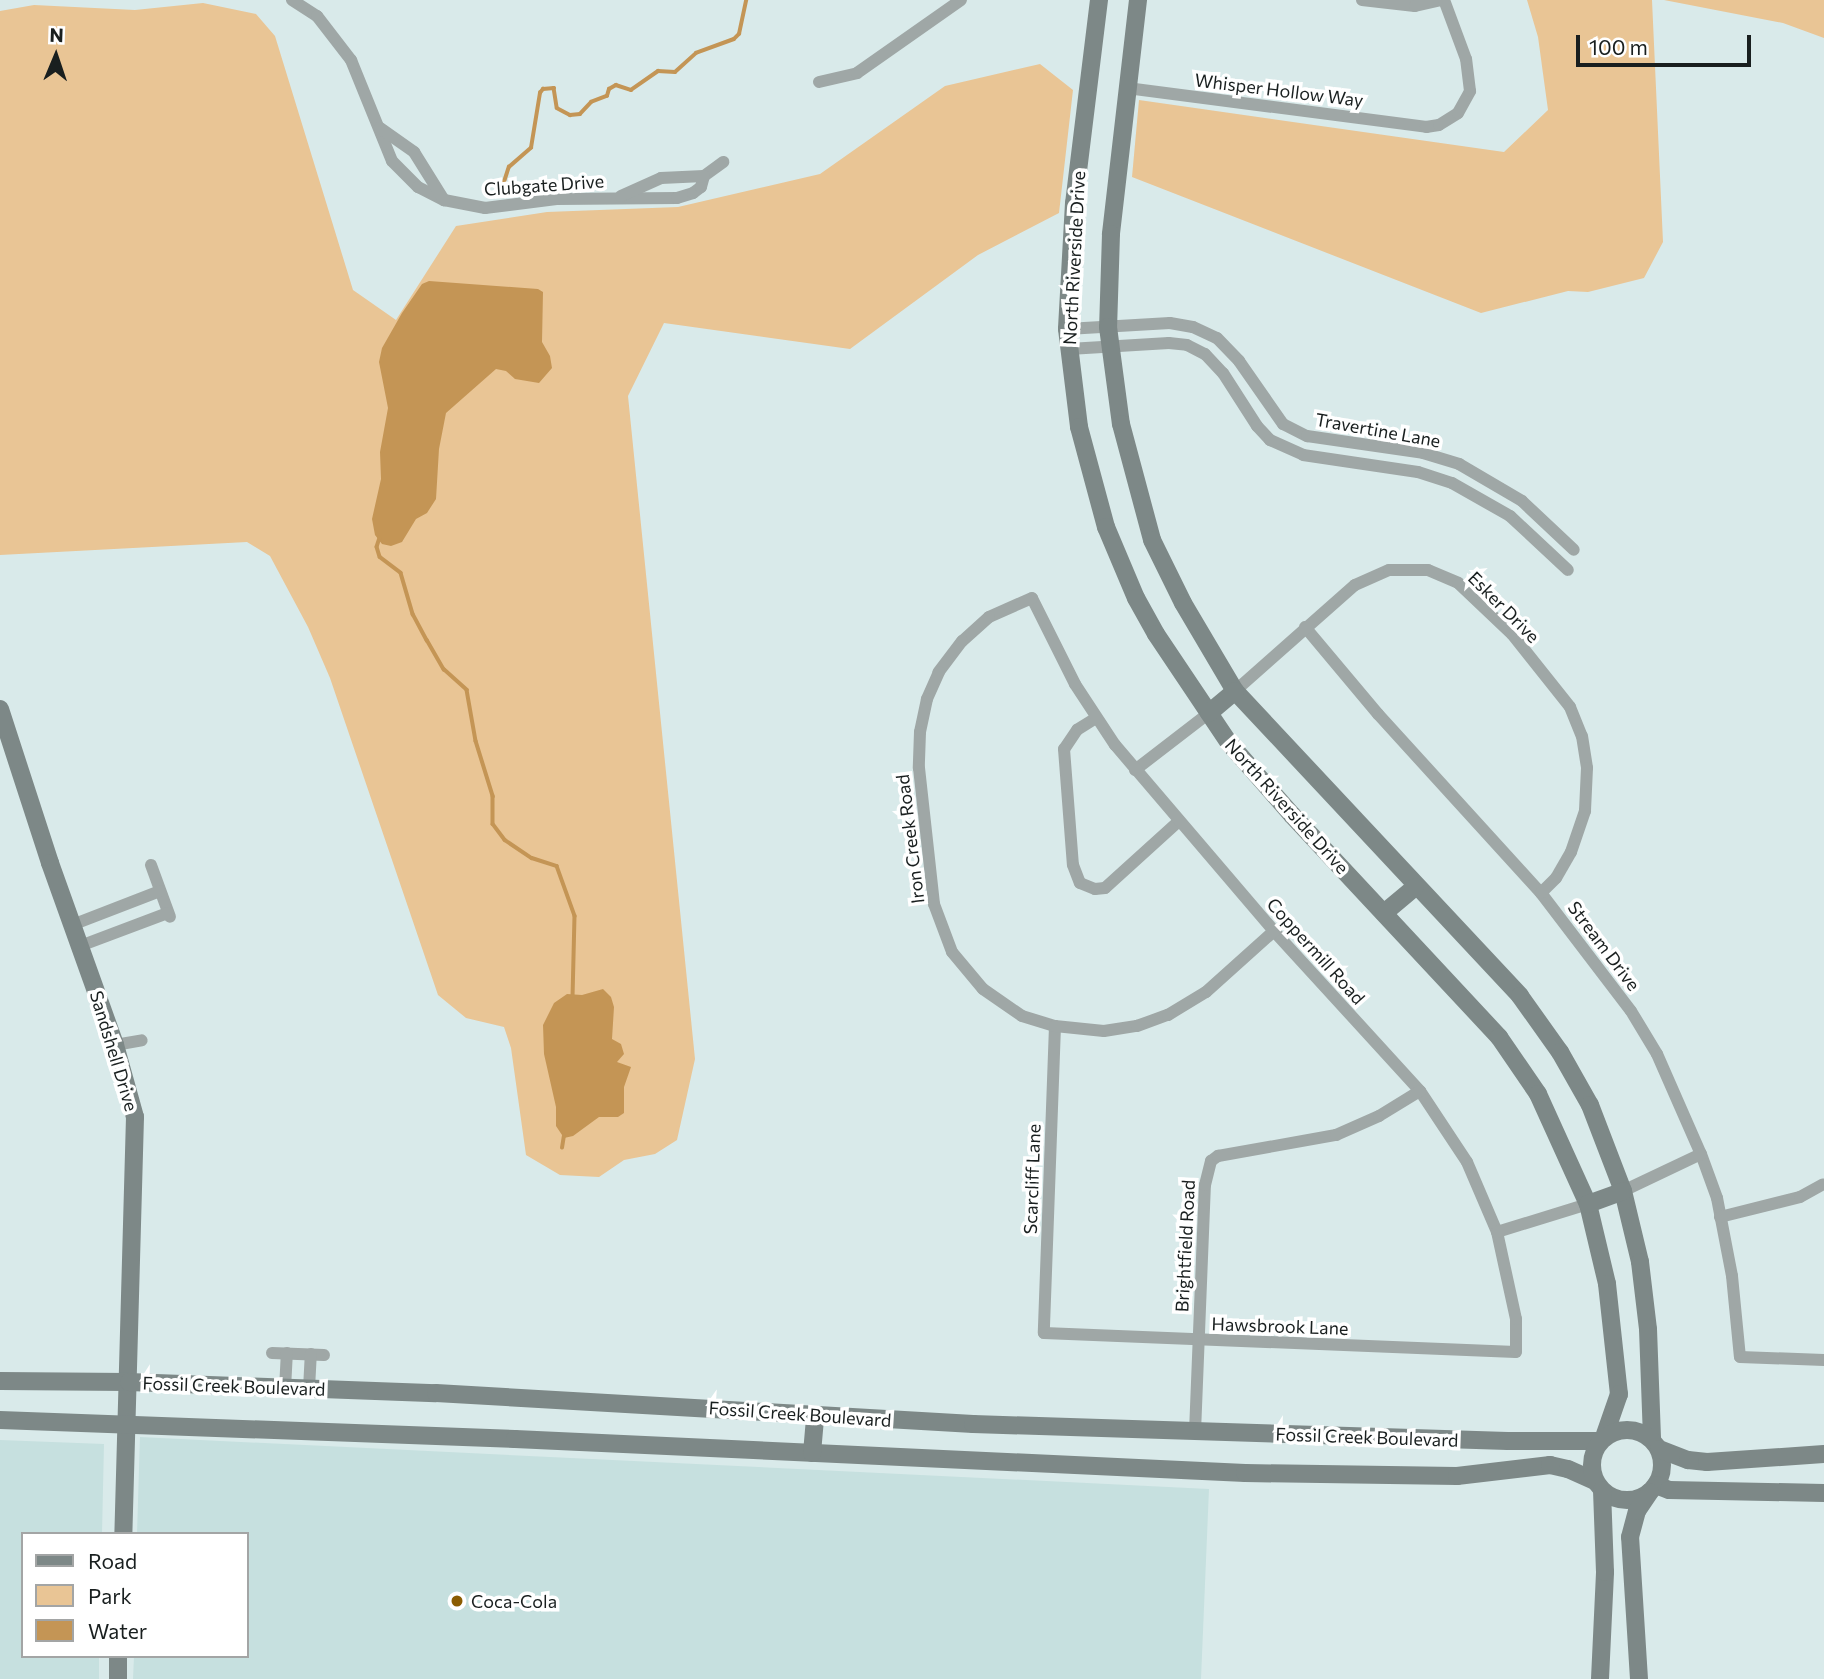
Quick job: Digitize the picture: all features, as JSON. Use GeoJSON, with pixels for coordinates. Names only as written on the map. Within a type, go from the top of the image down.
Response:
{"type":"FeatureCollection","features":[{"type":"Feature","properties":{"kind":"main road","name":"North Riverside Drive"},"geometry":{"type":"LineString","coordinates":[[1099,0],[1074,204],[1067,329],[1079,427],[1094,492],[1119,561],[1156,634],[1209,713],[1250,768],[1499,1037],[1538,1094],[1588,1204],[1607,1284],[1619,1394],[1602,1439]]}},
{"type":"Feature","properties":{"kind":"main road","name":"North Riverside Drive"},"geometry":{"type":"LineString","coordinates":[[1138,0],[1111,234],[1108,327],[1121,424],[1153,540],[1183,603],[1234,691],[1520,996],[1560,1052],[1590,1105],[1623,1191],[1640,1262],[1647,1315],[1656,1445]]}},
{"type":"Feature","properties":{"kind":"main road"},"geometry":{"type":"LineString","coordinates":[[1209,713],[1234,691]]}},
{"type":"Feature","properties":{"kind":"main road","name":"Sandshell Drive"},"geometry":{"type":"LineString","coordinates":[[0,709],[132,1099],[136,1142],[123,1532]]}},
{"type":"Feature","properties":{"kind":"main road"},"geometry":{"type":"LineString","coordinates":[[1384,914],[1415,887]]}},
{"type":"Feature","properties":{"kind":"main road"},"geometry":{"type":"LineString","coordinates":[[1588,1204],[1623,1191]]}},
{"type":"Feature","properties":{"kind":"main road","name":"Fossil Creek Boulevard"},"geometry":{"type":"LineString","coordinates":[[0,1381],[129,1382],[463,1395],[814,1417],[1195,1432],[1602,1439]]}},
{"type":"Feature","properties":{"kind":"main road"},"geometry":{"type":"LineString","coordinates":[[813,1453],[814,1417]]}},
{"type":"Feature","properties":{"kind":"main road","name":"Fossil Creek Boulevard"},"geometry":{"type":"LineString","coordinates":[[0,1420],[127,1423],[1245,1473],[1457,1476],[1550,1465],[1568,1469],[1598,1485]]}},
{"type":"Feature","properties":{"kind":"main road"},"geometry":{"type":"LineString","coordinates":[[1600,1679],[1605,1572],[1598,1485],[1592,1456],[1602,1439],[1613,1432],[1634,1430],[1656,1445],[1688,1460],[1707,1462],[1824,1454]]}},
{"type":"Feature","properties":{"kind":"main road"},"geometry":{"type":"LineString","coordinates":[[1639,1679],[1630,1537],[1637,1511],[1653,1488],[1662,1468],[1656,1445]]}},
{"type":"Feature","properties":{"kind":"main road"},"geometry":{"type":"LineString","coordinates":[[1598,1485],[1620,1499],[1631,1500],[1653,1488],[1824,1493]]}},
{"type":"Feature","properties":{"kind":"main road"},"geometry":{"type":"LineString","coordinates":[[118,1658],[118,1679]]}},
{"type":"Feature","properties":{"kind":"street","name":"Clubgate Drive"},"geometry":{"type":"LineString","coordinates":[[292,0],[317,16],[351,60],[392,161],[418,187],[444,200],[485,208],[549,199],[621,196],[643,200],[677,198],[693,193],[701,187],[704,176],[723,162]]}},
{"type":"Feature","properties":{"kind":"street"},"geometry":{"type":"LineString","coordinates":[[819,82],[857,73],[961,0]]}},
{"type":"Feature","properties":{"kind":"street"},"geometry":{"type":"LineString","coordinates":[[1362,0],[1415,6],[1442,0]]}},
{"type":"Feature","properties":{"kind":"street","name":"Whisper Hollow Way"},"geometry":{"type":"LineString","coordinates":[[1127,88],[1426,127],[1439,125],[1458,113],[1470,91],[1466,59],[1442,0]]}},
{"type":"Feature","properties":{"kind":"street"},"geometry":{"type":"LineString","coordinates":[[380,128],[414,152],[444,200]]}},
{"type":"Feature","properties":{"kind":"street"},"geometry":{"type":"LineString","coordinates":[[621,196],[661,178],[704,176]]}},
{"type":"Feature","properties":{"kind":"street","name":"Travertine Lane"},"geometry":{"type":"LineString","coordinates":[[1067,329],[1170,323],[1193,327],[1217,338],[1239,361],[1283,424],[1307,436],[1423,453],[1459,464],[1522,501],[1574,550]]}},
{"type":"Feature","properties":{"kind":"street","name":"Travertine Lane"},"geometry":{"type":"LineString","coordinates":[[1069,349],[1169,343],[1187,345],[1205,354],[1223,373],[1270,440],[1303,455],[1418,472],[1452,483],[1510,516],[1568,569]]}},
{"type":"Feature","properties":{"kind":"street","name":"Esker Drive"},"geometry":{"type":"LineString","coordinates":[[1234,691],[1355,585],[1389,570],[1428,570],[1458,583],[1512,634],[1570,707],[1581,736],[1587,768],[1585,811],[1571,852],[1556,878],[1541,893]]}},
{"type":"Feature","properties":{"kind":"street","name":"Coppermill Road"},"geometry":{"type":"LineString","coordinates":[[1032,598],[1097,718],[1135,770],[1274,931],[1420,1091],[1467,1162],[1497,1232],[1516,1320],[1516,1352]]}},
{"type":"Feature","properties":{"kind":"street","name":"Iron Creek Road"},"geometry":{"type":"LineString","coordinates":[[1032,598],[1006,608],[976,626],[949,657],[927,699],[920,732],[919,768],[931,888],[939,921],[952,951],[983,989],[1022,1016],[1055,1026],[1104,1031],[1137,1026],[1168,1015],[1206,992],[1274,931]]}},
{"type":"Feature","properties":{"kind":"street","name":"Stream Drive"},"geometry":{"type":"LineString","coordinates":[[1306,627],[1378,714],[1541,893],[1631,1011],[1657,1055],[1701,1154],[1720,1217],[1732,1276],[1740,1357],[1824,1360]]}},
{"type":"Feature","properties":{"kind":"street"},"geometry":{"type":"LineString","coordinates":[[1135,770],[1209,713]]}},
{"type":"Feature","properties":{"kind":"street"},"geometry":{"type":"LineString","coordinates":[[1097,718],[1077,730],[1064,748],[1073,865],[1080,883],[1096,889],[1105,888],[1179,821]]}},
{"type":"Feature","properties":{"kind":"street"},"geometry":{"type":"LineString","coordinates":[[80,946],[169,915],[151,865]]}},
{"type":"Feature","properties":{"kind":"street"},"geometry":{"type":"LineString","coordinates":[[72,925],[160,891]]}},
{"type":"Feature","properties":{"kind":"street","name":"Scarcliff Lane"},"geometry":{"type":"LineString","coordinates":[[1044,1333],[1055,1026]]}},
{"type":"Feature","properties":{"kind":"street"},"geometry":{"type":"LineString","coordinates":[[115,1045],[142,1040]]}},
{"type":"Feature","properties":{"kind":"street","name":"Brightfield Road"},"geometry":{"type":"LineString","coordinates":[[1195,1432],[1205,1185],[1211,1161],[1218,1156],[1315,1141],[1336,1135],[1380,1116],[1420,1091]]}},
{"type":"Feature","properties":{"kind":"street"},"geometry":{"type":"LineString","coordinates":[[1623,1191],[1701,1154]]}},
{"type":"Feature","properties":{"kind":"street"},"geometry":{"type":"LineString","coordinates":[[1720,1217],[1800,1197],[1823,1184]]}},
{"type":"Feature","properties":{"kind":"street"},"geometry":{"type":"LineString","coordinates":[[1497,1232],[1588,1204]]}},
{"type":"Feature","properties":{"kind":"street","name":"Hawsbrook Lane"},"geometry":{"type":"LineString","coordinates":[[1044,1333],[1516,1352]]}},
{"type":"Feature","properties":{"kind":"street"},"geometry":{"type":"LineString","coordinates":[[272,1353],[317,1354],[309,1389]]}},
{"type":"Feature","properties":{"kind":"street"},"geometry":{"type":"LineString","coordinates":[[285,1389],[287,1353]]}},
{"type":"Feature","properties":{"kind":"shaded area"},"geometry":{"type":"Polygon","coordinates":[[[140,1437],[1209,1489],[1201,1679],[133,1679],[134,1658],[248,1658],[248,1532],[137,1532],[140,1437]]]}},
{"type":"Feature","properties":{"kind":"shaded area"},"geometry":{"type":"Polygon","coordinates":[[[0,1440],[104,1444],[102,1532],[21,1532],[21,1658],[99,1658],[99,1679],[0,1679],[0,1440]]]}},
{"type":"Feature","properties":{"kind":"green space"},"geometry":{"type":"Polygon","coordinates":[[[1527,0],[1652,0],[1663,242],[1644,278],[1588,292],[1568,291],[1481,313],[1132,177],[1139,100],[1504,152],[1548,110],[1538,37],[1527,0]]]}},
{"type":"Feature","properties":{"kind":"green space"},"geometry":{"type":"Polygon","coordinates":[[[1664,0],[1824,0],[1824,38],[1783,23],[1664,0]]]}},
{"type":"Feature","properties":{"kind":"green space"},"geometry":{"type":"Polygon","coordinates":[[[203,3],[256,14],[275,36],[353,290],[396,320],[456,226],[547,212],[678,207],[820,174],[945,86],[1040,64],[1073,90],[1059,213],[978,255],[850,349],[664,323],[628,396],[695,1059],[677,1140],[655,1154],[624,1160],[599,1177],[560,1175],[526,1155],[511,1048],[504,1027],[466,1018],[438,995],[330,678],[308,627],[270,556],[247,542],[0,555],[0,11],[34,5],[135,10],[203,3]]]}},
{"type":"Feature","properties":{"kind":"water"},"geometry":{"type":"Polygon","coordinates":[[[429,281],[538,289],[543,292],[542,342],[550,356],[552,368],[539,383],[515,379],[506,371],[496,369],[446,413],[439,449],[436,499],[427,513],[416,519],[402,542],[391,546],[382,544],[375,535],[372,519],[381,479],[380,452],[388,408],[379,362],[382,348],[402,313],[422,284],[429,281]]]}},
{"type":"Feature","properties":{"kind":"water"},"geometry":{"type":"Polygon","coordinates":[[[603,989],[611,997],[614,1007],[612,1039],[621,1044],[624,1054],[617,1062],[631,1067],[624,1087],[624,1113],[618,1117],[599,1117],[573,1136],[564,1138],[556,1126],[556,1107],[544,1054],[543,1025],[554,1003],[567,994],[582,995],[603,989]]]}},
{"type":"Feature","properties":{"kind":"waterway"},"geometry":{"type":"LineString","coordinates":[[502,188],[509,167],[531,148],[540,93],[543,89],[554,88],[557,108],[570,115],[580,114],[591,102],[607,96],[609,89],[616,85],[631,90],[658,71],[675,72],[696,53],[734,39],[739,34],[746,0]]}},
{"type":"Feature","properties":{"kind":"waterway"},"geometry":{"type":"LineString","coordinates":[[380,538],[377,547],[380,557],[401,573],[413,614],[427,640],[444,669],[467,690],[476,741],[493,796],[493,824],[505,840],[532,858],[557,866],[575,916],[573,996]]}},
{"type":"Feature","properties":{"kind":"waterway"},"geometry":{"type":"LineString","coordinates":[[562,1148],[564,1136]]}},
{"type":"Feature","properties":{"kind":"place","name":"Coca-Cola"},"geometry":{"type":"Point","coordinates":[457,1601]}}]}
